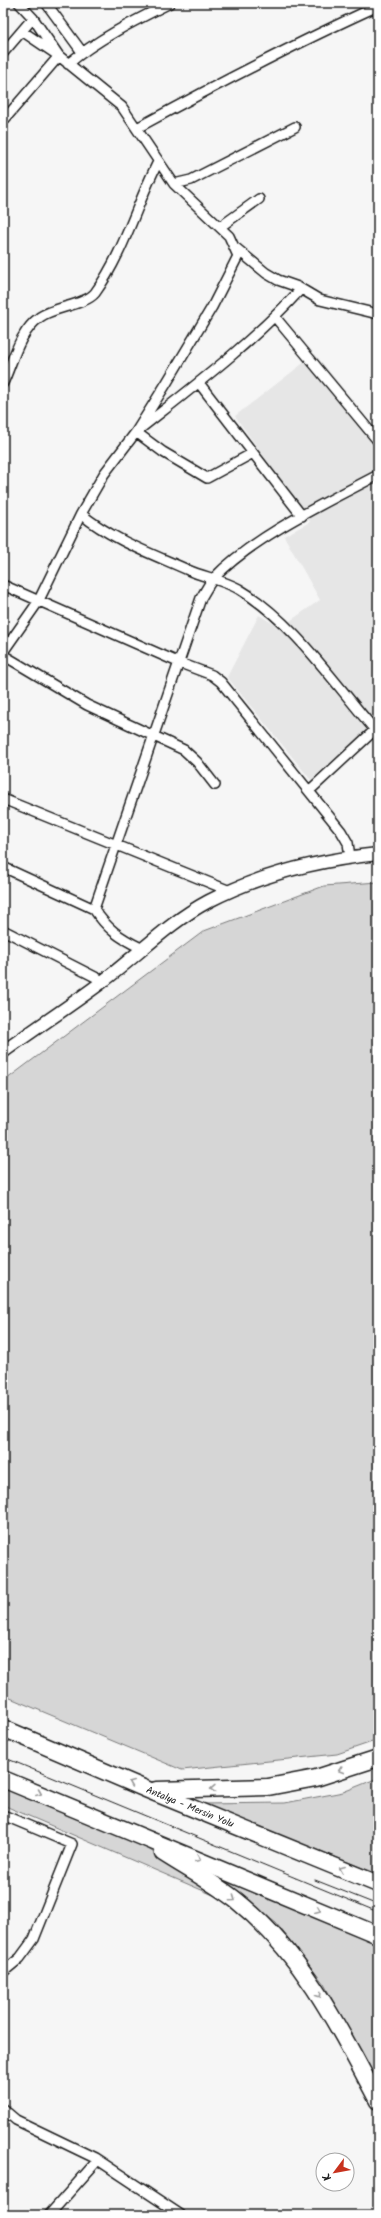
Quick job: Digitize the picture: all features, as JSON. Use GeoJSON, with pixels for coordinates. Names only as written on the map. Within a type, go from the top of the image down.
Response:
{"type":"FeatureCollection","features":[{"type":"Feature","properties":{"kind":"highway","name":"Antalya - Mersin Yolu"},"geometry":{"type":"LineString","coordinates":[[3,1728],[148,1790],[378,1884]]}},
{"type":"Feature","properties":{"kind":"highway"},"geometry":{"type":"LineString","coordinates":[[148,1790],[268,1787],[316,1778],[378,1758]]}},
{"type":"Feature","properties":{"kind":"highway"},"geometry":{"type":"LineString","coordinates":[[3,1779],[378,1935]]}},
{"type":"Feature","properties":{"kind":"highway"},"geometry":{"type":"LineString","coordinates":[[130,1831],[236,1901],[285,1948],[327,2007],[378,2101]]}},
{"type":"Feature","properties":{"kind":"street"},"geometry":{"type":"LineString","coordinates":[[19,3],[33,18],[59,56]]}},
{"type":"Feature","properties":{"kind":"street"},"geometry":{"type":"LineString","coordinates":[[46,3],[82,52]]}},
{"type":"Feature","properties":{"kind":"street"},"geometry":{"type":"LineString","coordinates":[[68,64],[82,52],[170,3]]}},
{"type":"Feature","properties":{"kind":"street"},"geometry":{"type":"LineString","coordinates":[[137,128],[233,76],[306,39],[378,6]]}},
{"type":"Feature","properties":{"kind":"street"},"geometry":{"type":"LineString","coordinates":[[3,53],[33,18]]}},
{"type":"Feature","properties":{"kind":"street"},"geometry":{"type":"LineString","coordinates":[[22,31],[59,56],[122,106],[174,184],[229,236],[236,248],[238,256],[212,307],[136,432],[104,474],[81,514],[38,602],[3,653],[87,705],[155,735],[184,750],[197,762],[215,785]]}},
{"type":"Feature","properties":{"kind":"street"},"geometry":{"type":"LineString","coordinates":[[3,121],[59,56]]}},
{"type":"Feature","properties":{"kind":"street"},"geometry":{"type":"LineString","coordinates":[[174,184],[191,180],[295,127]]}},
{"type":"Feature","properties":{"kind":"street"},"geometry":{"type":"LineString","coordinates":[[3,383],[20,341],[33,322],[57,309],[94,295],[121,247],[142,192],[158,162]]}},
{"type":"Feature","properties":{"kind":"street"},"geometry":{"type":"LineString","coordinates":[[220,227],[259,199]]}},
{"type":"Feature","properties":{"kind":"street"},"geometry":{"type":"LineString","coordinates":[[236,248],[266,273],[278,280],[301,289],[320,300],[378,314]]}},
{"type":"Feature","properties":{"kind":"street"},"geometry":{"type":"LineString","coordinates":[[136,432],[199,383],[276,317],[301,289]]}},
{"type":"Feature","properties":{"kind":"street"},"geometry":{"type":"LineString","coordinates":[[276,317],[378,441]]}},
{"type":"Feature","properties":{"kind":"street"},"geometry":{"type":"LineString","coordinates":[[199,383],[302,516]]}},
{"type":"Feature","properties":{"kind":"street"},"geometry":{"type":"LineString","coordinates":[[136,432],[163,452],[207,478],[253,452]]}},
{"type":"Feature","properties":{"kind":"street"},"geometry":{"type":"LineString","coordinates":[[94,909],[118,846],[201,598],[214,578],[233,561],[270,535],[378,475]]}},
{"type":"Feature","properties":{"kind":"street"},"geometry":{"type":"LineString","coordinates":[[81,514],[100,529],[132,547],[237,588],[263,605],[296,637],[377,729],[309,791]]}},
{"type":"Feature","properties":{"kind":"street"},"geometry":{"type":"LineString","coordinates":[[3,585],[38,602],[180,663],[212,675],[221,682],[342,831],[348,843],[350,857]]}},
{"type":"Feature","properties":{"kind":"street"},"geometry":{"type":"LineString","coordinates":[[3,799],[230,891]]}},
{"type":"Feature","properties":{"kind":"street"},"geometry":{"type":"LineString","coordinates":[[3,1052],[103,981],[141,948],[208,902],[230,891],[285,872],[350,857],[378,854]]}},
{"type":"Feature","properties":{"kind":"street"},"geometry":{"type":"LineString","coordinates":[[3,867],[94,909],[100,918],[118,937],[141,948]]}},
{"type":"Feature","properties":{"kind":"street"},"geometry":{"type":"LineString","coordinates":[[3,930],[103,981]]}},
{"type":"Feature","properties":{"kind":"street"},"geometry":{"type":"LineString","coordinates":[[3,1815],[72,1844],[34,1939],[20,1958],[3,1972]]}},
{"type":"Feature","properties":{"kind":"street"},"geometry":{"type":"LineString","coordinates":[[3,2109],[16,2120],[98,2160],[181,2215]]}},
{"type":"Feature","properties":{"kind":"street"},"geometry":{"type":"LineString","coordinates":[[49,2215],[98,2160]]}},
{"type":"Feature","properties":{"kind":"shaded area"},"geometry":{"type":"Polygon","coordinates":[[[315,354],[378,432],[378,720],[311,780],[227,677],[259,615],[280,628],[320,600],[284,536],[310,522],[235,416],[315,354]]]}},
{"type":"Feature","properties":{"kind":"shaded area"},"geometry":{"type":"Polygon","coordinates":[[[378,882],[378,1740],[337,1754],[182,1770],[3,1695],[3,1082],[204,931],[324,886],[378,882]]]}},
{"type":"Feature","properties":{"kind":"shaded area"},"geometry":{"type":"Polygon","coordinates":[[[378,1778],[378,1874],[201,1804],[285,1803],[343,1792],[378,1778]]]}},
{"type":"Feature","properties":{"kind":"shaded area"},"geometry":{"type":"Polygon","coordinates":[[[3,1788],[141,1844],[218,1897],[3,1805],[3,1788]]]}},
{"type":"Feature","properties":{"kind":"shaded area"},"geometry":{"type":"Polygon","coordinates":[[[217,1878],[378,1943],[378,2085],[324,1984],[276,1923],[217,1878]]]}},
{"type":"Feature","properties":{"kind":"tram line"},"geometry":{"type":"LineString","coordinates":[[3,1757],[378,1912]]}},
{"type":"Feature","properties":{"kind":"tram line"},"geometry":{"type":"LineString","coordinates":[[315,1880],[378,1905]]}}]}
